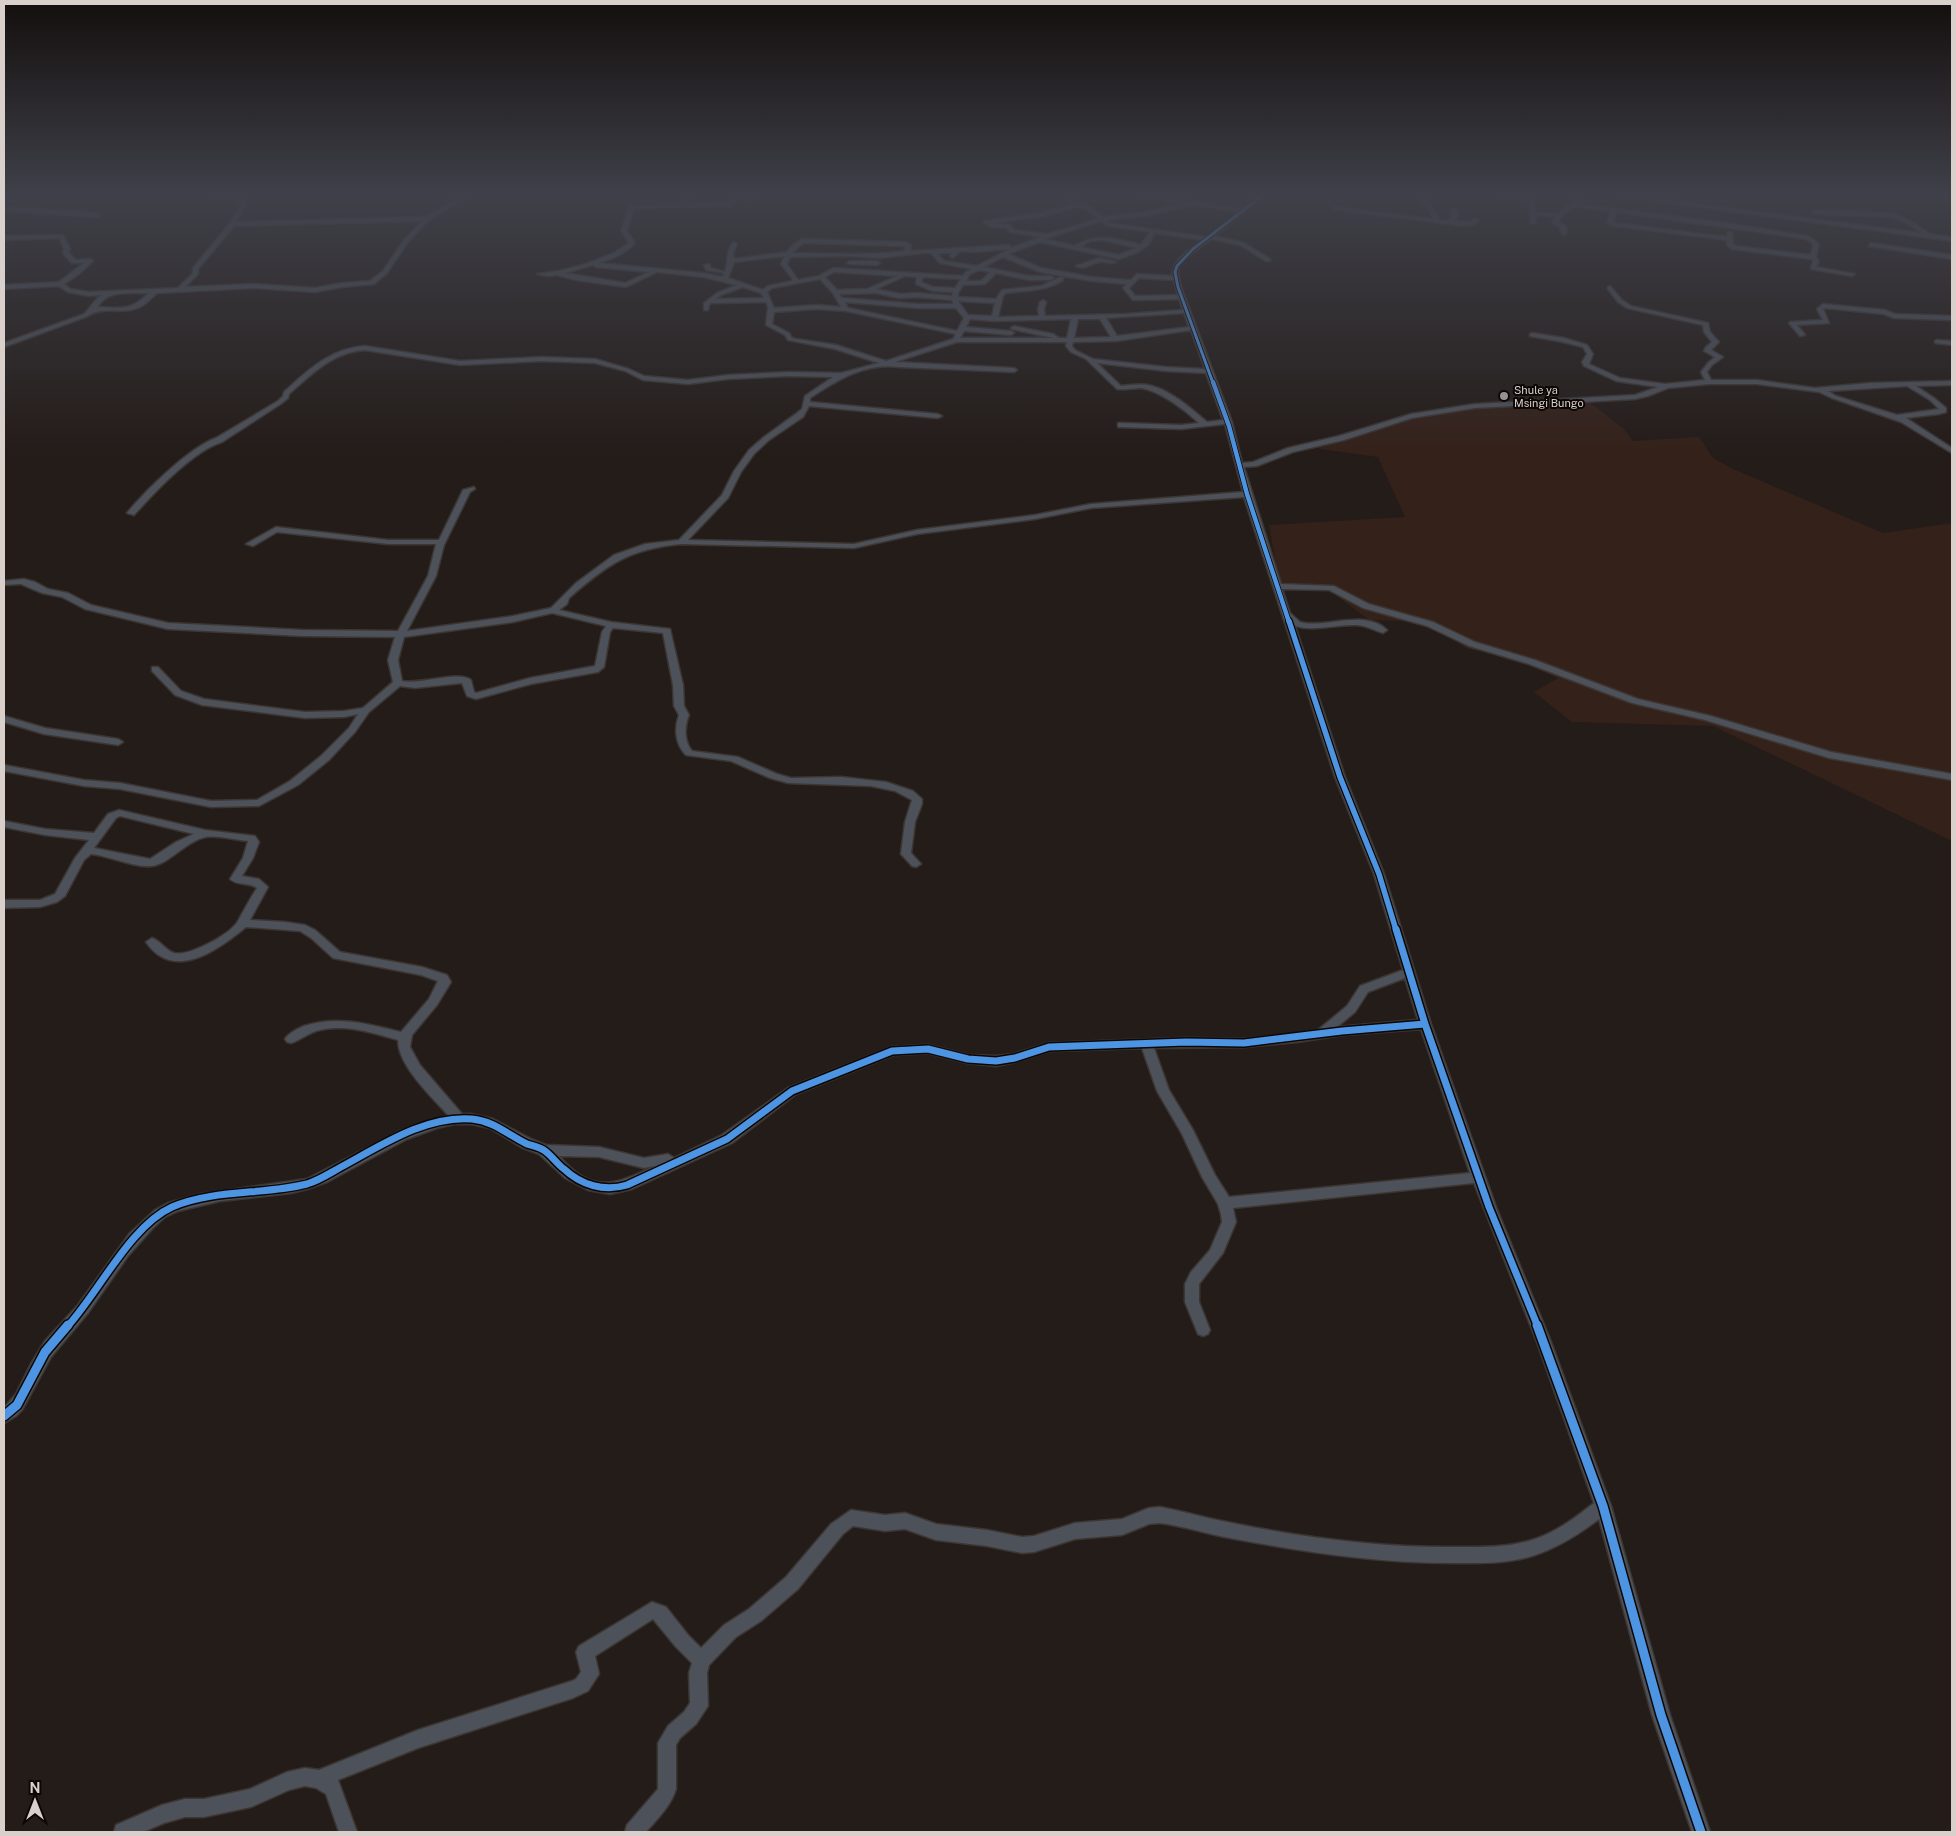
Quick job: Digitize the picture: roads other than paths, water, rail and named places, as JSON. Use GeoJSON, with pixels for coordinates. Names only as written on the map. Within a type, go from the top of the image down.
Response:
{"type":"FeatureCollection","features":[{"type":"Feature","properties":{"kind":"street"},"geometry":{"type":"LineString","coordinates":[[60,284],[64,282]]}},
{"type":"Feature","properties":{"kind":"street"},"geometry":{"type":"LineString","coordinates":[[180,289],[187,282]]}},
{"type":"Feature","properties":{"kind":"street"},"geometry":{"type":"LineString","coordinates":[[4,287],[60,284],[66,286],[68,290],[80,293],[110,294],[180,289],[284,286],[309,290],[374,282]]}},
{"type":"Feature","properties":{"kind":"street"},"geometry":{"type":"LineString","coordinates":[[599,282],[626,286],[634,282]]}},
{"type":"Feature","properties":{"kind":"street"},"geometry":{"type":"LineString","coordinates":[[736,282],[764,292]]}},
{"type":"Feature","properties":{"kind":"street"},"geometry":{"type":"LineString","coordinates":[[764,292],[767,288],[795,282]]}},
{"type":"Feature","properties":{"kind":"street"},"geometry":{"type":"LineString","coordinates":[[825,282],[846,309]]}},
{"type":"Feature","properties":{"kind":"street"},"geometry":{"type":"LineString","coordinates":[[855,301],[882,284],[892,282]]}},
{"type":"Feature","properties":{"kind":"street"},"geometry":{"type":"LineString","coordinates":[[918,282],[924,286],[957,290]]}},
{"type":"Feature","properties":{"kind":"street"},"geometry":{"type":"LineString","coordinates":[[963,282],[957,290],[956,302],[967,317],[994,319],[1042,316],[1102,317],[1188,311]]}},
{"type":"Feature","properties":{"kind":"street"},"geometry":{"type":"LineString","coordinates":[[994,319],[1004,291],[1032,290],[1048,287],[1057,282]]}},
{"type":"Feature","properties":{"kind":"street"},"geometry":{"type":"LineString","coordinates":[[1132,282],[1126,287],[1133,298],[1182,297]]}},
{"type":"Feature","properties":{"kind":"street"},"geometry":{"type":"LineString","coordinates":[[1177,282],[1228,422],[1247,494],[1340,777],[1379,874],[1425,1024],[1479,1177],[1544,1342],[1603,1506],[1660,1715],[1702,1832]]}},
{"type":"Feature","properties":{"kind":"street"},"geometry":{"type":"LineString","coordinates":[[706,309],[706,304],[719,294],[743,285]]}},
{"type":"Feature","properties":{"kind":"street"},"geometry":{"type":"LineString","coordinates":[[1610,288],[1620,301],[1629,307],[1706,324],[1707,332],[1716,342],[1707,351],[1720,357],[1710,364],[1704,372],[1709,382]]}},
{"type":"Feature","properties":{"kind":"street"},"geometry":{"type":"LineString","coordinates":[[4,345],[79,318],[94,309],[124,310],[140,305],[155,291]]}},
{"type":"Feature","properties":{"kind":"street"},"geometry":{"type":"LineString","coordinates":[[764,292],[772,310],[769,325],[787,334],[792,340],[842,348],[870,356],[884,363],[906,366],[1014,370]]}},
{"type":"Feature","properties":{"kind":"street"},"geometry":{"type":"LineString","coordinates":[[835,292],[890,292],[899,296],[916,295],[956,302],[965,307]]}},
{"type":"Feature","properties":{"kind":"street"},"geometry":{"type":"LineString","coordinates":[[94,309],[97,301],[110,294]]}},
{"type":"Feature","properties":{"kind":"street"},"geometry":{"type":"LineString","coordinates":[[710,301],[766,300]]}},
{"type":"Feature","properties":{"kind":"street"},"geometry":{"type":"LineString","coordinates":[[841,300],[918,306],[956,302],[999,301]]}},
{"type":"Feature","properties":{"kind":"street"},"geometry":{"type":"LineString","coordinates":[[1042,316],[1043,302]]}},
{"type":"Feature","properties":{"kind":"street"},"geometry":{"type":"LineString","coordinates":[[1802,334],[1792,323],[1827,322],[1820,309],[1824,306],[1881,312],[1894,316],[1952,318]]}},
{"type":"Feature","properties":{"kind":"street"},"geometry":{"type":"LineString","coordinates":[[772,310],[817,307],[846,309],[959,334],[1007,341],[1116,339],[1194,328]]}},
{"type":"Feature","properties":{"kind":"street"},"geometry":{"type":"LineString","coordinates":[[974,310],[987,314]]}},
{"type":"Feature","properties":{"kind":"street"},"geometry":{"type":"LineString","coordinates":[[959,334],[967,317]]}},
{"type":"Feature","properties":{"kind":"street"},"geometry":{"type":"LineString","coordinates":[[1076,317],[1070,341],[1071,349],[1091,361],[1119,388],[1144,386],[1151,388],[1187,408],[1206,426]]}},
{"type":"Feature","properties":{"kind":"street"},"geometry":{"type":"LineString","coordinates":[[1102,317],[1116,339]]}},
{"type":"Feature","properties":{"kind":"street"},"geometry":{"type":"LineString","coordinates":[[1007,341],[1018,318]]}},
{"type":"Feature","properties":{"kind":"street"},"geometry":{"type":"LineString","coordinates":[[131,514],[167,476],[210,443],[280,402],[286,397],[286,393],[330,356],[352,348],[365,348],[460,362],[541,358],[595,361],[627,370],[643,378],[676,381],[795,374],[841,375],[900,359],[959,334],[1012,330],[1051,335],[1056,337],[1056,341]]}},
{"type":"Feature","properties":{"kind":"street"},"geometry":{"type":"LineString","coordinates":[[4,335],[26,338]]}},
{"type":"Feature","properties":{"kind":"street"},"geometry":{"type":"LineString","coordinates":[[1532,335],[1564,340],[1585,346],[1590,354],[1585,362],[1586,365],[1618,380],[1667,386],[1709,382],[1757,382],[1819,389],[1870,385],[1952,383]]}},
{"type":"Feature","properties":{"kind":"street"},"geometry":{"type":"LineString","coordinates":[[1937,342],[1952,343]]}},
{"type":"Feature","properties":{"kind":"street"},"geometry":{"type":"LineString","coordinates":[[1091,361],[1112,362],[1166,370],[1209,371]]}},
{"type":"Feature","properties":{"kind":"street"},"geometry":{"type":"LineString","coordinates":[[681,542],[725,496],[738,471],[742,468],[743,462],[757,446],[800,415],[804,411],[807,397],[841,375]]}},
{"type":"Feature","properties":{"kind":"street"},"geometry":{"type":"LineString","coordinates":[[1898,417],[1943,410],[1932,399],[1909,384]]}},
{"type":"Feature","properties":{"kind":"street"},"geometry":{"type":"LineString","coordinates":[[1240,465],[1254,464],[1291,450],[1341,438],[1412,416],[1475,406],[1635,397],[1646,395],[1667,386]]}},
{"type":"Feature","properties":{"kind":"street"},"geometry":{"type":"LineString","coordinates":[[1819,389],[1834,397],[1898,417],[1924,431],[1952,451]]}},
{"type":"Feature","properties":{"kind":"street"},"geometry":{"type":"LineString","coordinates":[[804,404],[938,416]]}},
{"type":"Feature","properties":{"kind":"street"},"geometry":{"type":"LineString","coordinates":[[1121,425],[1206,426],[1228,422]]}},
{"type":"Feature","properties":{"kind":"street"},"geometry":{"type":"LineString","coordinates":[[398,683],[394,660],[400,635],[426,588],[441,542],[464,494],[471,489]]}},
{"type":"Feature","properties":{"kind":"street"},"geometry":{"type":"LineString","coordinates":[[4,583],[21,581],[32,584],[44,591],[65,596],[88,607],[176,627],[400,635],[490,624],[554,610],[564,602],[565,597],[578,585],[615,557],[643,547],[681,542],[854,546],[917,532],[1036,517],[1091,506],[1247,494]]}},
{"type":"Feature","properties":{"kind":"street"},"geometry":{"type":"LineString","coordinates":[[250,544],[276,529],[388,542],[441,542]]}},
{"type":"Feature","properties":{"kind":"street"},"geometry":{"type":"LineString","coordinates":[[1278,586],[1331,588],[1366,606],[1430,624],[1472,644],[1532,662],[1635,702],[1708,718],[1829,755],[1952,777]]}},
{"type":"Feature","properties":{"kind":"street"},"geometry":{"type":"LineString","coordinates":[[554,610],[558,613],[611,625],[664,629],[669,633],[678,685],[679,706],[684,715],[680,722],[683,746],[689,753],[717,755],[733,759],[790,781],[828,781],[877,785],[902,789],[912,793],[917,799],[917,804],[910,822],[906,854],[916,864]]}},
{"type":"Feature","properties":{"kind":"street"},"geometry":{"type":"LineString","coordinates":[[1287,614],[1297,624],[1304,626],[1364,623],[1377,626],[1383,630]]}},
{"type":"Feature","properties":{"kind":"street"},"geometry":{"type":"LineString","coordinates":[[4,768],[84,783],[127,787],[211,804],[260,803],[294,783],[325,758],[352,730],[366,710],[398,683],[410,685],[466,680],[470,694],[476,696],[530,681],[595,670],[599,667],[606,632],[611,625]]}},
{"type":"Feature","properties":{"kind":"street"},"geometry":{"type":"LineString","coordinates":[[155,669],[178,693],[202,702],[305,715],[344,714],[366,710]]}},
{"type":"Feature","properties":{"kind":"street"},"geometry":{"type":"LineString","coordinates":[[4,719],[44,731],[118,742]]}},
{"type":"Feature","properties":{"kind":"street"},"geometry":{"type":"LineString","coordinates":[[4,904],[38,903],[54,899],[58,896],[80,858],[113,815],[122,812],[206,833],[250,838],[254,842],[248,858],[235,879],[255,881],[263,887],[242,921],[244,923]]}},
{"type":"Feature","properties":{"kind":"street"},"geometry":{"type":"LineString","coordinates":[[4,824],[45,832],[97,837]]}},
{"type":"Feature","properties":{"kind":"street"},"geometry":{"type":"LineString","coordinates":[[84,854],[95,851],[104,852],[151,863],[160,859],[180,844],[206,833]]}},
{"type":"Feature","properties":{"kind":"street"},"geometry":{"type":"LineString","coordinates":[[152,942],[157,949],[168,955],[195,956],[220,942],[244,923],[304,929],[314,935],[330,952],[337,956],[422,971],[443,978],[445,982],[433,1002],[404,1037],[404,1046],[410,1059],[431,1089],[451,1108],[459,1120]]}},
{"type":"Feature","properties":{"kind":"street"},"geometry":{"type":"LineString","coordinates":[[1323,1033],[1351,1009],[1364,990],[1377,983],[1409,972]]}},
{"type":"Feature","properties":{"kind":"street"},"geometry":{"type":"LineString","coordinates":[[291,1039],[309,1028],[330,1024],[358,1026],[404,1037]]}},
{"type":"Feature","properties":{"kind":"street"},"geometry":{"type":"LineString","coordinates":[[544,1150],[577,1179],[608,1189],[619,1188],[727,1139],[792,1090],[892,1051],[916,1048],[928,1049],[968,1059],[996,1061],[1015,1058],[1048,1047],[1146,1043],[1253,1042],[1297,1038],[1323,1033],[1425,1024]]}},
{"type":"Feature","properties":{"kind":"street"},"geometry":{"type":"LineString","coordinates":[[1146,1043],[1162,1091],[1188,1133],[1209,1177],[1225,1203],[1229,1222],[1216,1253],[1196,1276],[1192,1284],[1192,1302],[1204,1330]]}},
{"type":"Feature","properties":{"kind":"street"},"geometry":{"type":"LineString","coordinates":[[4,1416],[18,1404],[41,1358],[55,1338],[83,1309],[143,1229],[158,1214],[172,1207],[250,1192],[284,1190],[301,1186],[317,1181],[404,1135],[435,1124],[459,1120],[488,1122],[506,1130],[526,1143],[544,1150],[599,1152],[648,1163],[701,1151]]}},
{"type":"Feature","properties":{"kind":"street"},"geometry":{"type":"LineString","coordinates":[[1225,1203],[1479,1177]]}},
{"type":"Feature","properties":{"kind":"street"},"geometry":{"type":"LineString","coordinates":[[634,1832],[665,1795],[667,1789],[667,1743],[674,1732],[690,1718],[698,1706],[698,1673],[701,1660],[730,1630],[755,1615],[792,1583],[837,1529],[851,1518],[885,1523],[905,1521],[936,1532],[987,1538],[1022,1545],[1034,1544],[1075,1531],[1122,1527],[1149,1516],[1160,1515],[1240,1533],[1368,1552],[1440,1555],[1495,1554],[1521,1551],[1553,1540],[1575,1529],[1603,1506]]}},
{"type":"Feature","properties":{"kind":"street"},"geometry":{"type":"LineString","coordinates":[[123,1832],[162,1814],[185,1808],[217,1806],[252,1798],[295,1778],[319,1779],[418,1739],[522,1707],[582,1685],[590,1674],[585,1652],[652,1610],[660,1613],[682,1641],[701,1660]]}},
{"type":"Feature","properties":{"kind":"street"},"geometry":{"type":"LineString","coordinates":[[319,1779],[333,1788],[348,1832]]}},
{"type":"Feature","properties":{"kind":"place","name":"Shule ya Msingi Bungo"},"geometry":{"type":"Point","coordinates":[1504,396]}}]}
